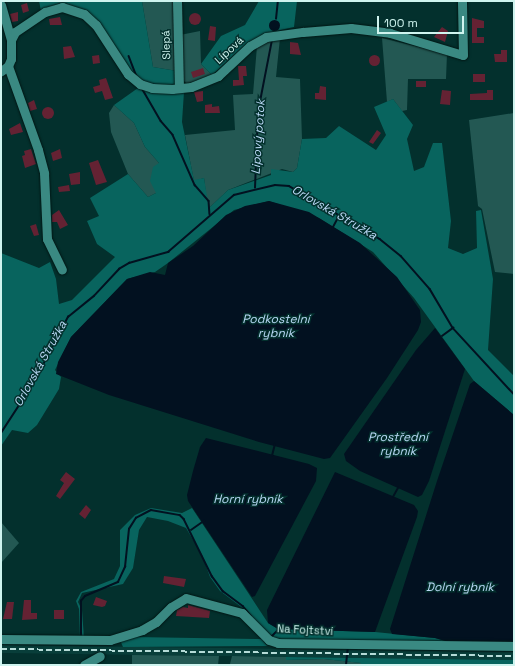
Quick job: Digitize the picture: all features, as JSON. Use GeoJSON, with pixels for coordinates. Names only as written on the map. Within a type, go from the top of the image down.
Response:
{"type":"FeatureCollection","features":[{"type":"Feature","properties":{"kind":"street","name":"Slepá"},"geometry":{"type":"LineString","coordinates":[[177,1],[179,88]]}},
{"type":"Feature","properties":{"kind":"street","name":"Lípová"},"geometry":{"type":"LineString","coordinates":[[11,40],[16,32],[45,12],[62,7],[84,14],[96,25],[128,74],[140,84],[152,88],[191,87],[218,76],[250,46],[266,36],[351,28],[390,34],[463,56],[462,1]]}},
{"type":"Feature","properties":{"kind":"street"},"geometry":{"type":"LineString","coordinates":[[1,5],[11,40],[11,58],[5,69],[38,150],[44,173],[47,239],[62,270]]}},
{"type":"Feature","properties":{"kind":"street","name":"Na Fojtství"},"geometry":{"type":"LineString","coordinates":[[1,639],[110,640],[147,627],[186,598],[242,613],[269,640],[278,643],[514,646]]}},
{"type":"Feature","properties":{"kind":"street"},"geometry":{"type":"LineString","coordinates":[[84,665],[100,656]]}},
{"type":"Feature","properties":{"kind":"shaded area"},"geometry":{"type":"Polygon","coordinates":[[[39,1],[142,1],[153,67],[177,71],[177,86],[152,85],[142,81],[130,72],[85,11],[62,3],[41,11],[39,1]]]}},
{"type":"Feature","properties":{"kind":"shaded area"},"geometry":{"type":"Polygon","coordinates":[[[142,1],[174,1],[177,71],[153,67],[142,1]]]}},
{"type":"Feature","properties":{"kind":"shaded area"},"geometry":{"type":"Polygon","coordinates":[[[259,1],[297,1],[294,27],[267,33],[246,44],[212,75],[201,64],[221,36],[245,25],[259,1]]]}},
{"type":"Feature","properties":{"kind":"shaded area"},"geometry":{"type":"Polygon","coordinates":[[[200,31],[201,64],[212,75],[187,84],[182,79],[180,35],[200,31]]]}},
{"type":"Feature","properties":{"kind":"shaded area"},"geometry":{"type":"Polygon","coordinates":[[[280,38],[276,77],[300,79],[302,139],[297,168],[293,172],[282,169],[228,190],[208,209],[204,178],[194,181],[185,135],[235,130],[233,95],[253,94],[257,46],[267,40],[280,38]]]}},
{"type":"Feature","properties":{"kind":"shaded area"},"geometry":{"type":"Polygon","coordinates":[[[382,38],[447,54],[446,79],[408,79],[407,110],[402,111],[393,99],[387,102],[382,38]]]}},
{"type":"Feature","properties":{"kind":"shaded area"},"geometry":{"type":"Polygon","coordinates":[[[138,88],[150,92],[184,92],[182,122],[194,180],[204,178],[209,208],[228,190],[271,175],[271,169],[293,172],[297,168],[302,139],[326,138],[339,126],[376,150],[386,135],[374,107],[393,99],[413,125],[407,139],[414,171],[424,167],[433,143],[442,143],[451,221],[448,248],[463,254],[477,248],[476,211],[481,210],[493,279],[488,350],[514,376],[514,415],[474,381],[414,298],[373,252],[319,218],[269,201],[234,210],[155,272],[127,279],[71,337],[55,370],[61,377],[59,389],[37,425],[28,433],[12,430],[1,446],[1,253],[39,268],[50,262],[56,279],[59,304],[72,300],[115,257],[97,244],[87,221],[99,216],[90,198],[128,174],[148,197],[156,193],[150,181],[153,167],[159,163],[145,147],[134,123],[114,105],[138,88]]]}},
{"type":"Feature","properties":{"kind":"shaded area"},"geometry":{"type":"Polygon","coordinates":[[[114,105],[134,123],[145,147],[159,163],[156,193],[148,197],[128,174],[111,132],[109,113],[114,105]]]}},
{"type":"Feature","properties":{"kind":"shaded area"},"geometry":{"type":"Polygon","coordinates":[[[514,113],[514,274],[495,272],[482,209],[478,206],[469,120],[514,113]]]}},
{"type":"Feature","properties":{"kind":"shaded area"},"geometry":{"type":"Polygon","coordinates":[[[151,508],[182,513],[192,508],[268,623],[278,629],[375,632],[435,638],[449,642],[286,640],[271,637],[244,609],[220,591],[210,577],[202,555],[186,528],[168,521],[147,517],[139,530],[133,568],[123,584],[82,593],[78,602],[82,610],[84,638],[80,638],[79,609],[76,601],[81,592],[114,579],[120,566],[120,530],[135,515],[151,508]]]}},
{"type":"Feature","properties":{"kind":"shaded area"},"geometry":{"type":"Polygon","coordinates":[[[1,522],[19,543],[1,563],[1,522]]]}},
{"type":"Feature","properties":{"kind":"shaded area"},"geometry":{"type":"Polygon","coordinates":[[[134,637],[262,639],[267,646],[123,647],[120,640],[134,637]]]}},
{"type":"Feature","properties":{"kind":"shaded area"},"geometry":{"type":"Polygon","coordinates":[[[1,645],[514,652],[514,660],[1,653],[1,645]]]}},
{"type":"Feature","properties":{"kind":"shaded area"},"geometry":{"type":"Polygon","coordinates":[[[132,655],[219,656],[218,665],[132,665],[132,655]]]}},
{"type":"Feature","properties":{"kind":"shaded area"},"geometry":{"type":"Polygon","coordinates":[[[232,656],[286,657],[286,660],[324,659],[362,663],[360,665],[244,665],[230,664],[232,656]]]}},
{"type":"Feature","properties":{"kind":"shaded area"},"geometry":{"type":"Polygon","coordinates":[[[286,657],[514,660],[514,665],[360,665],[361,663],[324,659],[286,660],[286,657]]]}},
{"type":"Feature","properties":{"kind":"water"},"geometry":{"type":"Polygon","coordinates":[[[274,19],[278,21],[280,25],[278,29],[274,31],[270,29],[268,25],[270,21],[274,19]]]}},
{"type":"Feature","properties":{"kind":"water","name":"Podkostelní rybník"},"geometry":{"type":"Polygon","coordinates":[[[269,201],[309,212],[360,243],[397,277],[420,310],[421,322],[418,330],[387,378],[330,458],[324,459],[259,442],[109,395],[56,374],[58,362],[71,337],[127,279],[150,272],[165,275],[168,263],[193,246],[226,215],[245,206],[269,201]]]}},
{"type":"Feature","properties":{"kind":"water","name":"Prostřední rybník"},"geometry":{"type":"Polygon","coordinates":[[[435,328],[465,369],[429,481],[422,495],[418,497],[360,471],[346,461],[344,454],[416,350],[435,328]]]}},
{"type":"Feature","properties":{"kind":"water","name":"Dolní rybník"},"geometry":{"type":"Polygon","coordinates":[[[474,381],[514,415],[514,642],[449,642],[435,638],[392,634],[390,629],[437,481],[470,384],[474,381]]]}},
{"type":"Feature","properties":{"kind":"water","name":"Horní rybník"},"geometry":{"type":"Polygon","coordinates":[[[206,438],[309,464],[317,468],[316,481],[255,596],[252,597],[188,501],[187,495],[193,471],[200,447],[206,438]]]}},
{"type":"Feature","properties":{"kind":"water"},"geometry":{"type":"Polygon","coordinates":[[[335,472],[414,505],[418,511],[417,517],[375,632],[278,629],[268,623],[267,610],[335,472]]]}},
{"type":"Feature","properties":{"kind":"building"},"geometry":{"type":"Polygon","coordinates":[[[27,3],[29,11],[23,13],[21,5],[27,3]]]}},
{"type":"Feature","properties":{"kind":"building"},"geometry":{"type":"Polygon","coordinates":[[[18,12],[18,21],[12,22],[10,14],[18,12]]]}},
{"type":"Feature","properties":{"kind":"building"},"geometry":{"type":"Polygon","coordinates":[[[193,13],[197,13],[201,19],[197,25],[193,25],[189,21],[189,17],[193,13]]]}},
{"type":"Feature","properties":{"kind":"building"},"geometry":{"type":"Polygon","coordinates":[[[60,17],[62,25],[50,25],[49,19],[60,17]]]}},
{"type":"Feature","properties":{"kind":"building"},"geometry":{"type":"Polygon","coordinates":[[[472,18],[484,21],[484,28],[477,28],[477,37],[484,37],[484,43],[472,43],[472,18]]]}},
{"type":"Feature","properties":{"kind":"building"},"geometry":{"type":"Polygon","coordinates":[[[210,26],[216,27],[215,41],[208,40],[210,26]]]}},
{"type":"Feature","properties":{"kind":"building"},"geometry":{"type":"Polygon","coordinates":[[[442,27],[448,31],[445,42],[434,37],[442,27]]]}},
{"type":"Feature","properties":{"kind":"building"},"geometry":{"type":"Polygon","coordinates":[[[290,42],[298,43],[301,55],[290,54],[290,42]]]}},
{"type":"Feature","properties":{"kind":"building"},"geometry":{"type":"Polygon","coordinates":[[[71,46],[75,57],[64,59],[63,47],[71,46]]]}},
{"type":"Feature","properties":{"kind":"building"},"geometry":{"type":"Polygon","coordinates":[[[501,50],[507,50],[507,62],[495,62],[494,54],[501,54],[501,50]]]}},
{"type":"Feature","properties":{"kind":"building"},"geometry":{"type":"Polygon","coordinates":[[[374,54],[378,56],[380,60],[378,64],[374,66],[370,64],[368,60],[370,56],[374,54]]]}},
{"type":"Feature","properties":{"kind":"building"},"geometry":{"type":"Polygon","coordinates":[[[99,55],[100,63],[93,64],[92,56],[99,55]]]}},
{"type":"Feature","properties":{"kind":"building"},"geometry":{"type":"Polygon","coordinates":[[[238,66],[246,66],[247,76],[243,76],[244,85],[233,86],[233,80],[239,80],[238,66]]]}},
{"type":"Feature","properties":{"kind":"building"},"geometry":{"type":"Polygon","coordinates":[[[203,68],[205,74],[193,78],[191,72],[203,68]]]}},
{"type":"Feature","properties":{"kind":"building"},"geometry":{"type":"Polygon","coordinates":[[[473,74],[485,74],[485,82],[473,82],[473,74]]]}},
{"type":"Feature","properties":{"kind":"building"},"geometry":{"type":"Polygon","coordinates":[[[106,78],[113,98],[105,100],[102,91],[95,93],[93,87],[100,85],[99,80],[106,78]]]}},
{"type":"Feature","properties":{"kind":"building"},"geometry":{"type":"Polygon","coordinates":[[[416,81],[426,81],[426,87],[416,87],[416,81]]]}},
{"type":"Feature","properties":{"kind":"building"},"geometry":{"type":"Polygon","coordinates":[[[320,86],[326,87],[326,100],[315,99],[315,93],[319,93],[320,86]]]}},
{"type":"Feature","properties":{"kind":"building"},"geometry":{"type":"Polygon","coordinates":[[[442,90],[451,91],[450,105],[440,104],[442,90]]]}},
{"type":"Feature","properties":{"kind":"building"},"geometry":{"type":"Polygon","coordinates":[[[487,90],[493,90],[493,100],[470,100],[470,94],[487,93],[487,90]]]}},
{"type":"Feature","properties":{"kind":"building"},"geometry":{"type":"Polygon","coordinates":[[[203,91],[203,101],[197,102],[194,92],[203,91]]]}},
{"type":"Feature","properties":{"kind":"building"},"geometry":{"type":"Polygon","coordinates":[[[34,100],[37,109],[30,111],[28,103],[34,100]]]}},
{"type":"Feature","properties":{"kind":"building"},"geometry":{"type":"Polygon","coordinates":[[[212,104],[212,107],[219,106],[220,113],[205,113],[205,105],[212,104]]]}},
{"type":"Feature","properties":{"kind":"building"},"geometry":{"type":"Polygon","coordinates":[[[48,107],[52,109],[54,113],[52,117],[48,119],[44,117],[42,113],[44,109],[48,107]]]}},
{"type":"Feature","properties":{"kind":"building"},"geometry":{"type":"Polygon","coordinates":[[[20,123],[23,132],[11,135],[9,129],[20,123]]]}},
{"type":"Feature","properties":{"kind":"building"},"geometry":{"type":"Polygon","coordinates":[[[377,130],[381,133],[373,144],[369,142],[377,130]]]}},
{"type":"Feature","properties":{"kind":"building"},"geometry":{"type":"Polygon","coordinates":[[[31,149],[36,164],[25,168],[22,156],[25,155],[24,151],[31,149]]]}},
{"type":"Feature","properties":{"kind":"building"},"geometry":{"type":"Polygon","coordinates":[[[60,149],[62,158],[53,161],[51,153],[60,149]]]}},
{"type":"Feature","properties":{"kind":"building"},"geometry":{"type":"Polygon","coordinates":[[[98,160],[107,182],[96,185],[89,163],[98,160]]]}},
{"type":"Feature","properties":{"kind":"building"},"geometry":{"type":"Polygon","coordinates":[[[80,172],[80,184],[71,185],[69,174],[80,172]]]}},
{"type":"Feature","properties":{"kind":"building"},"geometry":{"type":"Polygon","coordinates":[[[69,185],[70,191],[59,192],[58,187],[69,185]]]}},
{"type":"Feature","properties":{"kind":"building"},"geometry":{"type":"Polygon","coordinates":[[[59,210],[68,225],[60,229],[57,222],[52,222],[52,215],[59,210]]]}},
{"type":"Feature","properties":{"kind":"building"},"geometry":{"type":"Polygon","coordinates":[[[36,224],[39,235],[34,236],[30,226],[36,224]]]}},
{"type":"Feature","properties":{"kind":"building"},"geometry":{"type":"Polygon","coordinates":[[[66,472],[75,479],[60,499],[56,496],[64,483],[60,480],[66,472]]]}},
{"type":"Feature","properties":{"kind":"building"},"geometry":{"type":"Polygon","coordinates":[[[86,505],[91,510],[85,519],[79,514],[86,505]]]}},
{"type":"Feature","properties":{"kind":"building"},"geometry":{"type":"Polygon","coordinates":[[[164,576],[186,579],[184,587],[163,583],[164,576]]]}},
{"type":"Feature","properties":{"kind":"building"},"geometry":{"type":"Polygon","coordinates":[[[96,597],[107,601],[105,606],[102,607],[93,605],[96,597]]]}},
{"type":"Feature","properties":{"kind":"building"},"geometry":{"type":"Polygon","coordinates":[[[24,600],[31,600],[31,613],[37,613],[37,619],[22,620],[24,600]]]}},
{"type":"Feature","properties":{"kind":"building"},"geometry":{"type":"Polygon","coordinates":[[[7,602],[14,602],[12,619],[3,619],[7,602]]]}},
{"type":"Feature","properties":{"kind":"building"},"geometry":{"type":"Polygon","coordinates":[[[188,605],[210,611],[209,618],[176,616],[177,610],[183,607],[188,608],[188,605]]]}},
{"type":"Feature","properties":{"kind":"building"},"geometry":{"type":"Polygon","coordinates":[[[54,610],[64,610],[64,619],[54,619],[54,610]]]}},
{"type":"Feature","properties":{"kind":"waterway","name":"Lipový potok"},"geometry":{"type":"LineString","coordinates":[[276,19],[278,1]]}},
{"type":"Feature","properties":{"kind":"waterway","name":"Lipový potok"},"geometry":{"type":"LineString","coordinates":[[255,188],[258,112],[272,40]]}},
{"type":"Feature","properties":{"kind":"waterway"},"geometry":{"type":"LineString","coordinates":[[129,56],[137,77]]}},
{"type":"Feature","properties":{"kind":"waterway"},"geometry":{"type":"LineString","coordinates":[[142,88],[161,121],[173,135],[195,185],[209,201],[210,214]]}},
{"type":"Feature","properties":{"kind":"waterway","name":"Orlovská Stružka"},"geometry":{"type":"LineString","coordinates":[[1,433],[33,384],[68,317],[94,296],[119,269],[129,263],[168,252],[234,195],[275,185],[289,186],[380,239],[401,256],[430,289],[453,328],[514,394]]}},
{"type":"Feature","properties":{"kind":"waterway"},"geometry":{"type":"LineString","coordinates":[[332,229],[339,216]]}},
{"type":"Feature","properties":{"kind":"waterway"},"geometry":{"type":"LineString","coordinates":[[442,336],[453,328]]}},
{"type":"Feature","properties":{"kind":"waterway"},"geometry":{"type":"LineString","coordinates":[[272,456],[275,444]]}},
{"type":"Feature","properties":{"kind":"waterway"},"geometry":{"type":"LineString","coordinates":[[393,497],[398,488]]}},
{"type":"Feature","properties":{"kind":"waterway"},"geometry":{"type":"LineString","coordinates":[[81,636],[81,601],[85,596],[118,582],[125,567],[129,529],[136,518],[151,510],[180,515],[184,519],[212,576],[223,591],[243,606],[251,616]]}},
{"type":"Feature","properties":{"kind":"waterway"},"geometry":{"type":"LineString","coordinates":[[191,530],[204,521]]}},
{"type":"Feature","properties":{"kind":"waterway"},"geometry":{"type":"LineString","coordinates":[[271,637],[280,628]]}},
{"type":"Feature","properties":{"kind":"waterway"},"geometry":{"type":"LineString","coordinates":[[346,665],[348,647]]}},
{"type":"Feature","properties":{"kind":"railway"},"geometry":{"type":"LineString","coordinates":[[1,649],[514,656]]}}]}
